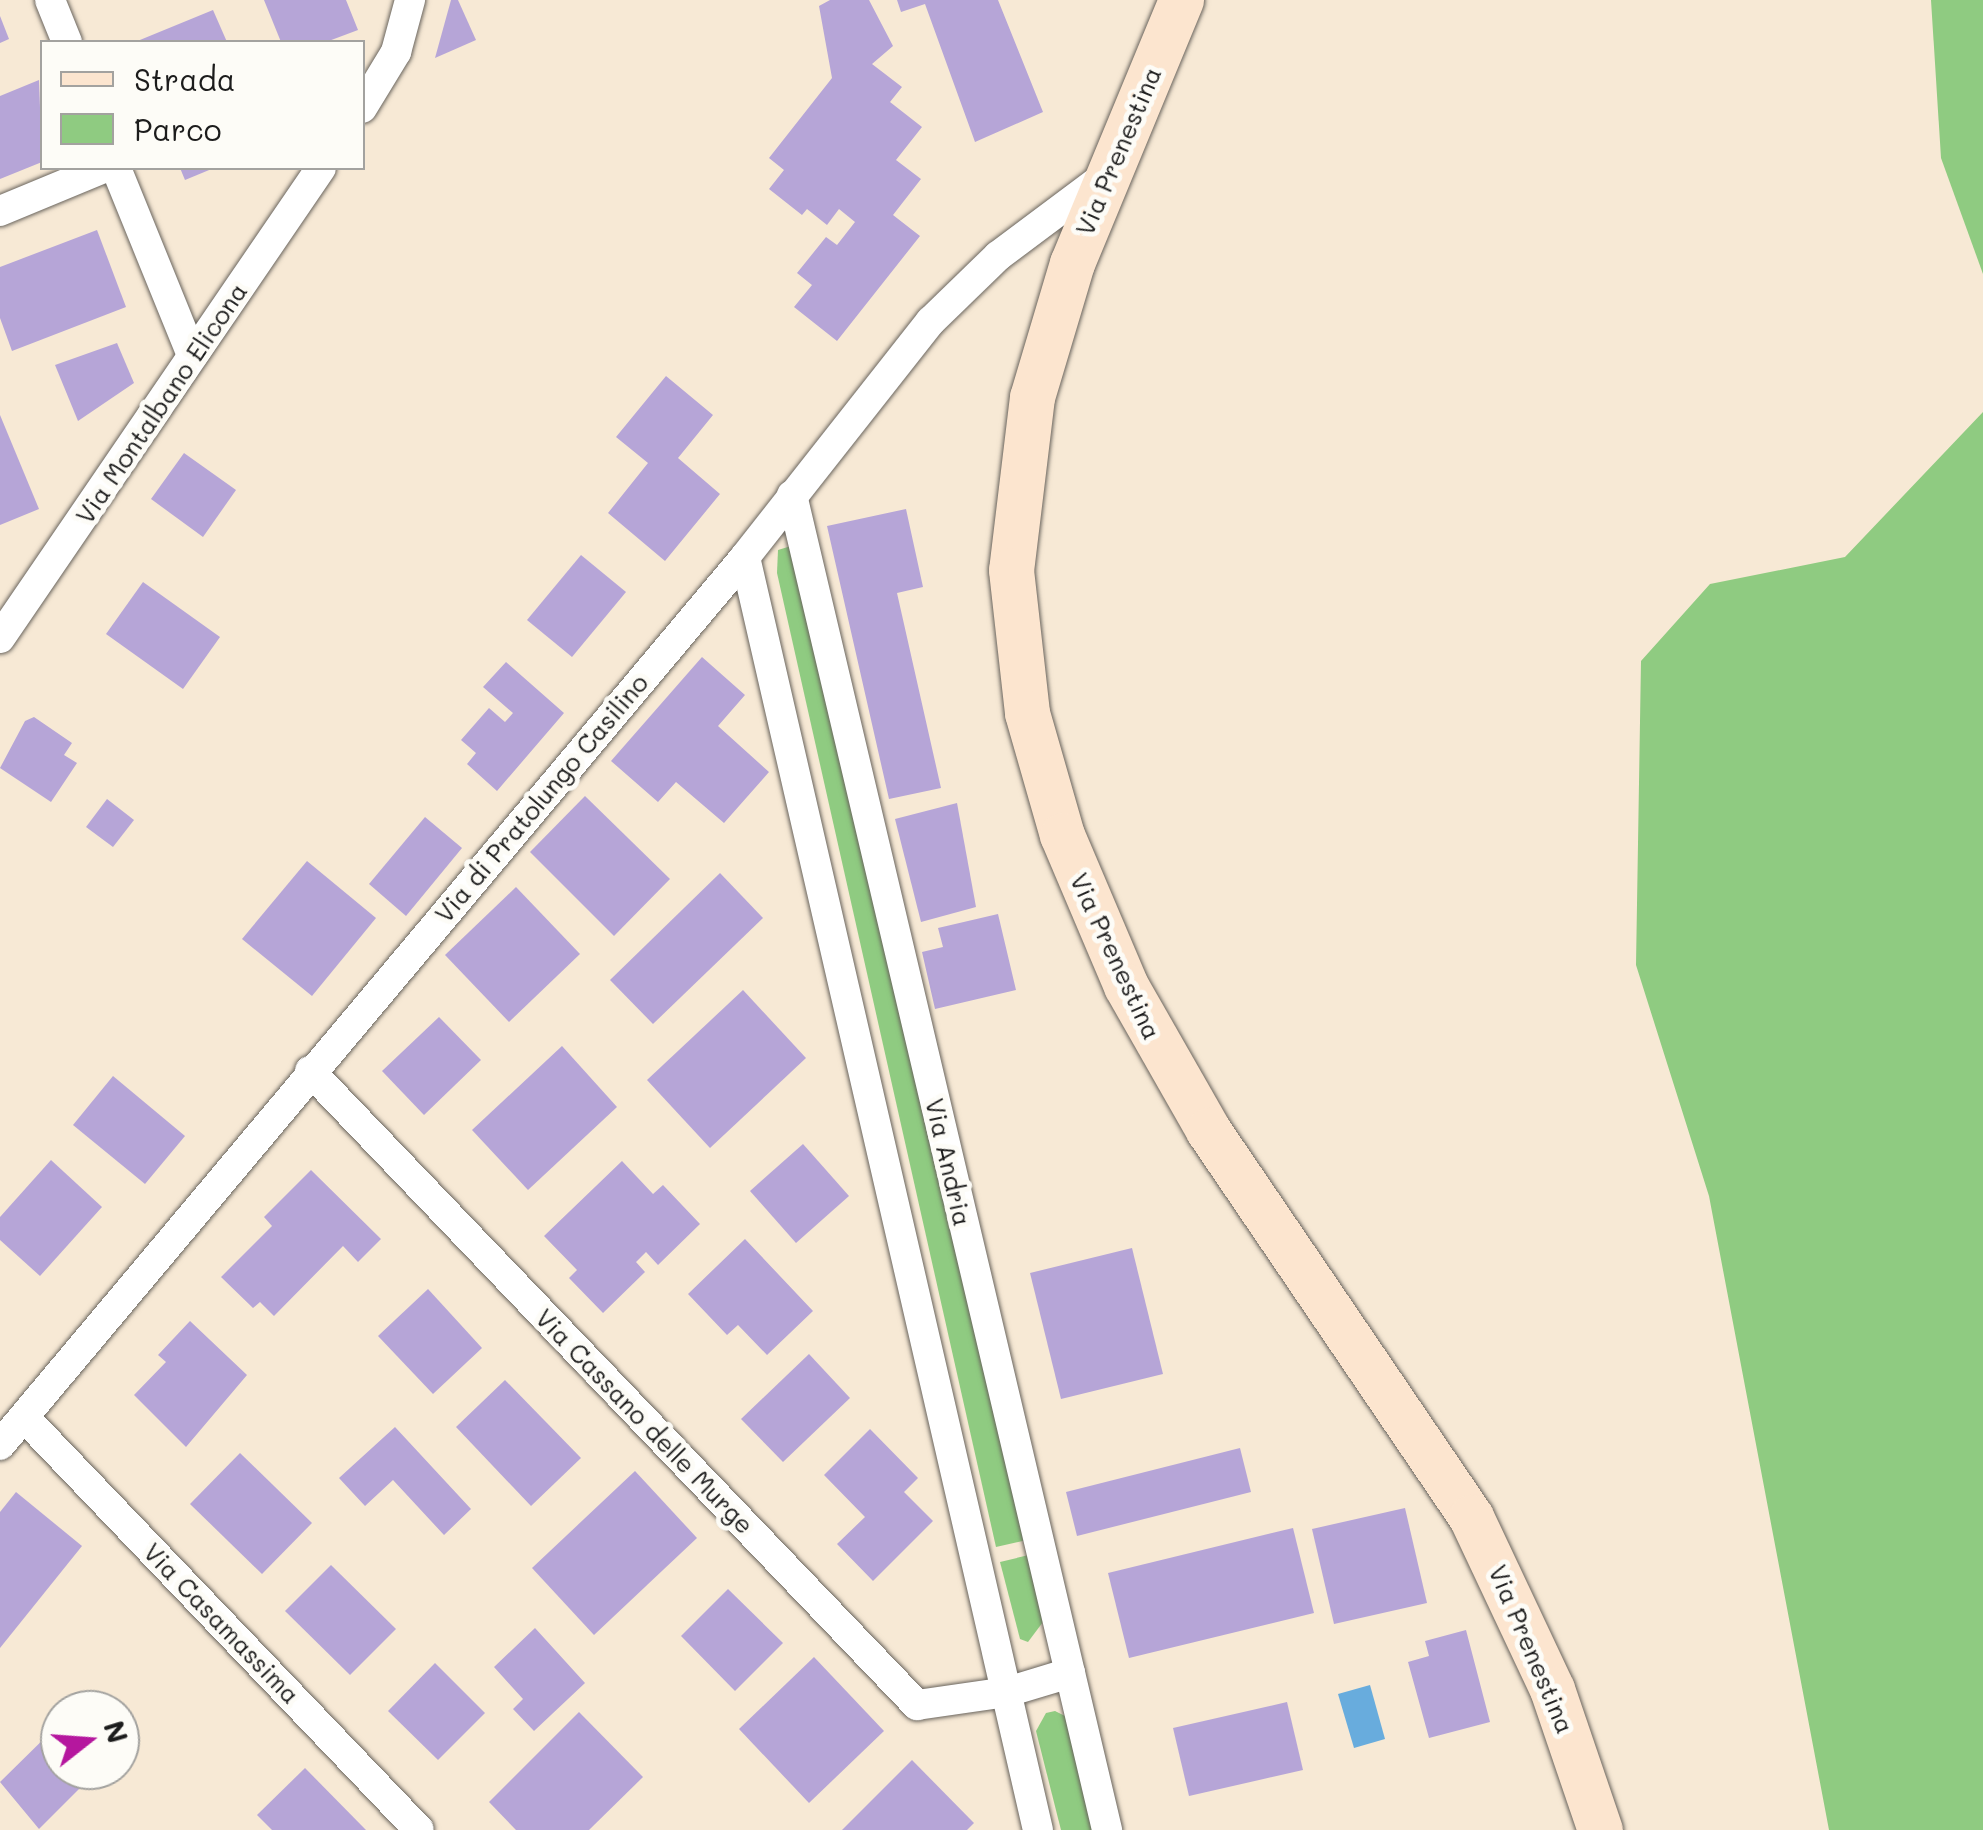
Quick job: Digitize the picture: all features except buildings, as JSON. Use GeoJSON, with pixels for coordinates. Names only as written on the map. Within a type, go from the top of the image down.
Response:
{"type":"FeatureCollection","features":[{"type":"Feature","properties":{"kind":"main road","name":"Via Prenestina"},"geometry":{"type":"LineString","coordinates":[[1181,0],[1105,176],[1042,352],[1016,492],[1015,646],[1048,790],[1102,936],[1180,1083],[1419,1434],[1494,1558],[1558,1703],[1600,1830]]}},
{"type":"Feature","properties":{"kind":"street"},"geometry":{"type":"LineString","coordinates":[[50,0],[65,40]]}},
{"type":"Feature","properties":{"kind":"street"},"geometry":{"type":"LineString","coordinates":[[365,103],[396,52],[410,0]]}},
{"type":"Feature","properties":{"kind":"street"},"geometry":{"type":"LineString","coordinates":[[0,212],[99,170]]}},
{"type":"Feature","properties":{"kind":"street"},"geometry":{"type":"LineString","coordinates":[[117,170],[192,355]]}},
{"type":"Feature","properties":{"kind":"street","name":"Via Montalbano Elicona"},"geometry":{"type":"LineString","coordinates":[[0,638],[320,170]]}},
{"type":"Feature","properties":{"kind":"street","name":"Via di Pratolungo Casilino"},"geometry":{"type":"LineString","coordinates":[[0,1445],[745,557],[945,306],[1018,239],[1105,176]]}},
{"type":"Feature","properties":{"kind":"street","name":"Via Andria"},"geometry":{"type":"LineString","coordinates":[[792,494],[1107,1830]]}},
{"type":"Feature","properties":{"kind":"street"},"geometry":{"type":"LineString","coordinates":[[745,557],[1038,1830]]}},
{"type":"Feature","properties":{"kind":"street","name":"Via Cassano delle Murge"},"geometry":{"type":"LineString","coordinates":[[310,1071],[916,1705],[1006,1692]]}},
{"type":"Feature","properties":{"kind":"street","name":"Via Casamassima"},"geometry":{"type":"LineString","coordinates":[[24,1417],[419,1830]]}},
{"type":"Feature","properties":{"kind":"street"},"geometry":{"type":"LineString","coordinates":[[1006,1692],[1070,1673]]}},
{"type":"Feature","properties":{"kind":"green space"},"geometry":{"type":"Polygon","coordinates":[[[1931,0],[1983,0],[1983,274],[1941,158],[1931,0]]]}},
{"type":"Feature","properties":{"kind":"green space"},"geometry":{"type":"Polygon","coordinates":[[[1983,412],[1983,1830],[1829,1830],[1709,1196],[1636,965],[1641,661],[1710,584],[1845,557],[1983,412]]]}},
{"type":"Feature","properties":{"kind":"green space"},"geometry":{"type":"Polygon","coordinates":[[[791,546],[1027,1540],[996,1547],[777,573],[778,550],[791,546]]]}},
{"type":"Feature","properties":{"kind":"green space"},"geometry":{"type":"Polygon","coordinates":[[[1033,1554],[1046,1618],[1028,1642],[1020,1639],[1000,1562],[1033,1554]]]}},
{"type":"Feature","properties":{"kind":"green space"},"geometry":{"type":"Polygon","coordinates":[[[1055,1711],[1065,1716],[1095,1830],[1061,1830],[1036,1731],[1046,1713],[1055,1711]]]}},
{"type":"Feature","properties":{"kind":"water"},"geometry":{"type":"Polygon","coordinates":[[[1370,1685],[1385,1739],[1354,1748],[1338,1694],[1370,1685]]]}}]}
